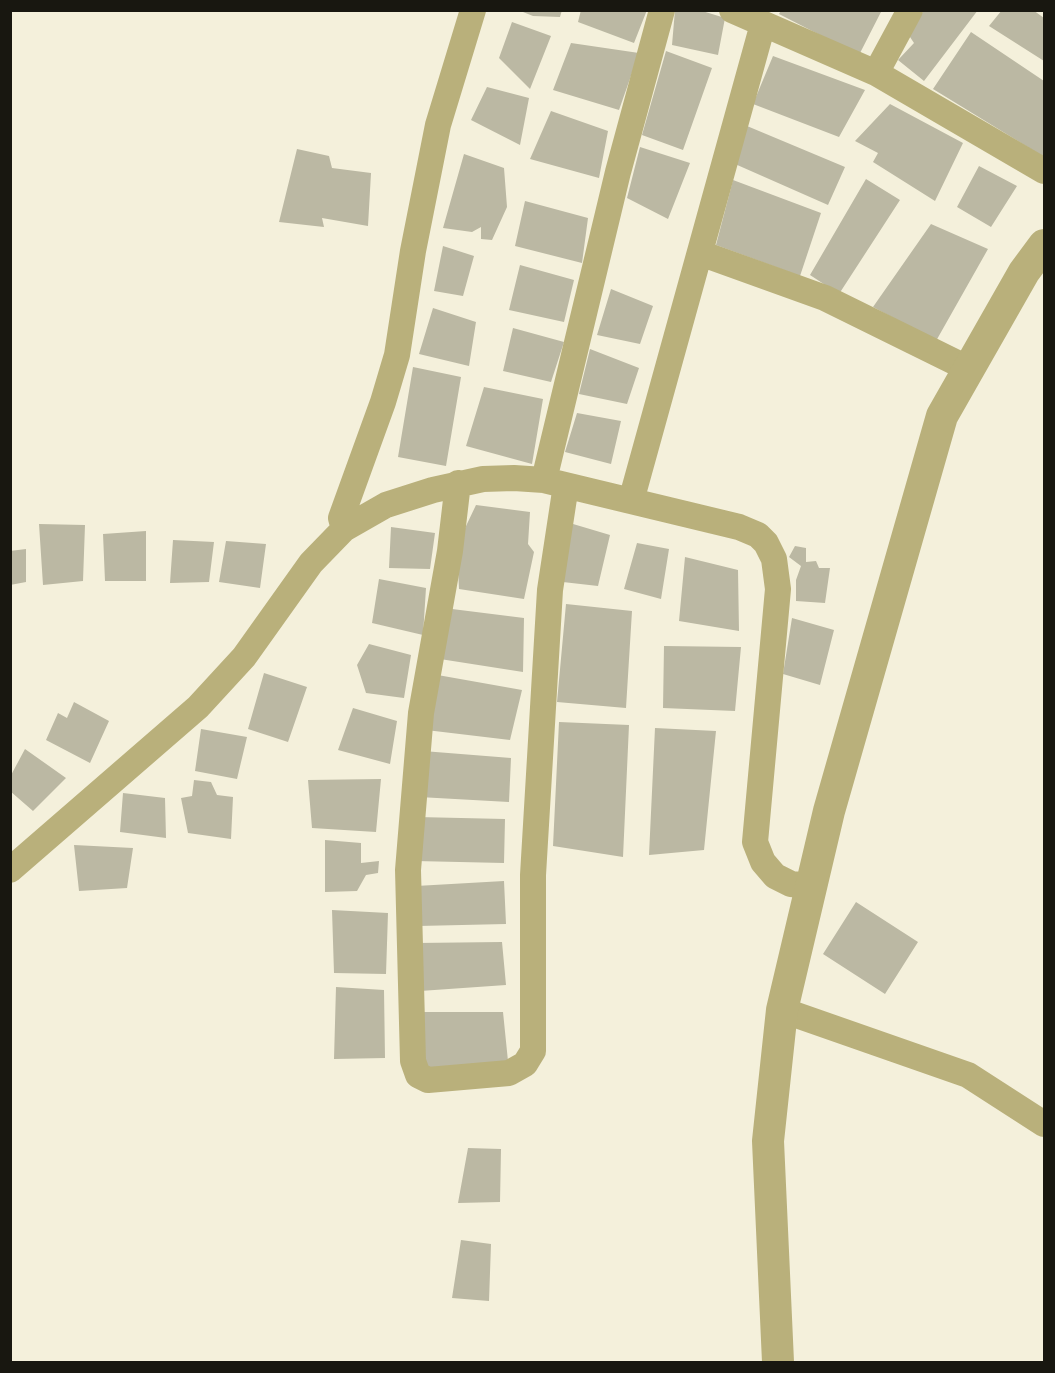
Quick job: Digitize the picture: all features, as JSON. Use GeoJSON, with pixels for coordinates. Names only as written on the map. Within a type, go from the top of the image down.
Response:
{"type":"FeatureCollection","features":[{"type":"Feature","properties":{"kind":"street"},"geometry":{"type":"LineString","coordinates":[[344,530],[341,518],[383,402],[397,355],[438,125],[473,10]]}},
{"type":"Feature","properties":{"kind":"street"},"geometry":{"type":"LineString","coordinates":[[458,483],[450,551],[421,713],[408,870],[413,1061],[418,1075],[428,1080],[509,1073],[525,1064],[533,1051],[533,875],[555,482],[618,172],[662,10]]}},
{"type":"Feature","properties":{"kind":"street"},"geometry":{"type":"LineString","coordinates":[[732,10],[876,74],[1044,171]]}},
{"type":"Feature","properties":{"kind":"street"},"geometry":{"type":"LineString","coordinates":[[876,74],[910,10]]}},
{"type":"Feature","properties":{"kind":"street"},"geometry":{"type":"LineString","coordinates":[[631,501],[763,24]]}},
{"type":"Feature","properties":{"kind":"street"},"geometry":{"type":"LineString","coordinates":[[778,1362],[768,1141],[782,1010],[811,886],[829,811],[942,416],[1024,272],[1044,245]]}},
{"type":"Feature","properties":{"kind":"street"},"geometry":{"type":"LineString","coordinates":[[700,253],[825,298],[969,369]]}},
{"type":"Feature","properties":{"kind":"street"},"geometry":{"type":"LineString","coordinates":[[10,870],[198,707],[244,657],[310,563],[344,530],[386,505],[458,483],[514,478],[555,482],[749,530],[758,536],[769,549],[778,579],[778,600],[755,842],[763,862],[775,876],[791,884],[811,886]]}},
{"type":"Feature","properties":{"kind":"street"},"geometry":{"type":"LineString","coordinates":[[782,1010],[968,1075],[1044,1124]]}},
{"type":"Feature","properties":{"kind":"building"},"geometry":{"type":"Polygon","coordinates":[[[518,10],[562,10],[560,17],[533,16],[518,10]]]}},
{"type":"Feature","properties":{"kind":"building"},"geometry":{"type":"Polygon","coordinates":[[[581,10],[647,10],[634,43],[578,22],[581,10]]]}},
{"type":"Feature","properties":{"kind":"building"},"geometry":{"type":"Polygon","coordinates":[[[675,10],[699,10],[725,18],[718,55],[672,45],[675,10]]]}},
{"type":"Feature","properties":{"kind":"building"},"geometry":{"type":"Polygon","coordinates":[[[781,10],[882,10],[859,55],[779,14],[781,10]]]}},
{"type":"Feature","properties":{"kind":"building"},"geometry":{"type":"Polygon","coordinates":[[[924,10],[978,10],[924,81],[898,60],[914,43],[908,34],[924,10]]]}},
{"type":"Feature","properties":{"kind":"building"},"geometry":{"type":"Polygon","coordinates":[[[1002,10],[1033,10],[1044,18],[1044,61],[989,26],[1002,10]]]}},
{"type":"Feature","properties":{"kind":"building"},"geometry":{"type":"Polygon","coordinates":[[[512,22],[551,36],[530,89],[499,58],[512,22]]]}},
{"type":"Feature","properties":{"kind":"building"},"geometry":{"type":"Polygon","coordinates":[[[971,32],[1044,81],[1044,157],[933,89],[971,32]]]}},
{"type":"Feature","properties":{"kind":"building"},"geometry":{"type":"Polygon","coordinates":[[[571,43],[639,53],[619,110],[553,90],[571,43]]]}},
{"type":"Feature","properties":{"kind":"building"},"geometry":{"type":"Polygon","coordinates":[[[666,51],[712,68],[683,150],[642,135],[666,51]]]}},
{"type":"Feature","properties":{"kind":"building"},"geometry":{"type":"Polygon","coordinates":[[[773,56],[865,90],[839,137],[753,104],[773,56]]]}},
{"type":"Feature","properties":{"kind":"building"},"geometry":{"type":"Polygon","coordinates":[[[487,87],[529,98],[520,145],[471,120],[487,87]]]}},
{"type":"Feature","properties":{"kind":"building"},"geometry":{"type":"Polygon","coordinates":[[[890,104],[963,143],[935,201],[873,162],[878,153],[855,141],[890,104]]]}},
{"type":"Feature","properties":{"kind":"building"},"geometry":{"type":"Polygon","coordinates":[[[551,111],[608,131],[599,178],[530,159],[551,111]]]}},
{"type":"Feature","properties":{"kind":"building"},"geometry":{"type":"Polygon","coordinates":[[[747,126],[845,167],[828,205],[735,164],[747,126]]]}},
{"type":"Feature","properties":{"kind":"building"},"geometry":{"type":"Polygon","coordinates":[[[640,147],[690,163],[668,219],[627,198],[640,147]]]}},
{"type":"Feature","properties":{"kind":"building"},"geometry":{"type":"Polygon","coordinates":[[[297,149],[329,156],[332,168],[371,173],[368,226],[322,218],[324,227],[279,222],[297,149]]]}},
{"type":"Feature","properties":{"kind":"building"},"geometry":{"type":"Polygon","coordinates":[[[464,154],[504,168],[507,207],[492,240],[481,239],[481,227],[472,232],[443,228],[464,154]]]}},
{"type":"Feature","properties":{"kind":"building"},"geometry":{"type":"Polygon","coordinates":[[[979,166],[1017,186],[991,227],[957,207],[979,166]]]}},
{"type":"Feature","properties":{"kind":"building"},"geometry":{"type":"Polygon","coordinates":[[[866,179],[900,200],[839,294],[810,275],[866,179]]]}},
{"type":"Feature","properties":{"kind":"building"},"geometry":{"type":"Polygon","coordinates":[[[733,180],[821,213],[800,276],[716,245],[733,180]]]}},
{"type":"Feature","properties":{"kind":"building"},"geometry":{"type":"Polygon","coordinates":[[[525,201],[588,218],[582,263],[515,246],[525,201]]]}},
{"type":"Feature","properties":{"kind":"building"},"geometry":{"type":"Polygon","coordinates":[[[931,224],[988,249],[936,341],[873,307],[931,224]]]}},
{"type":"Feature","properties":{"kind":"building"},"geometry":{"type":"Polygon","coordinates":[[[443,246],[474,256],[463,296],[434,291],[443,246]]]}},
{"type":"Feature","properties":{"kind":"building"},"geometry":{"type":"Polygon","coordinates":[[[520,265],[574,280],[564,322],[509,310],[520,265]]]}},
{"type":"Feature","properties":{"kind":"building"},"geometry":{"type":"Polygon","coordinates":[[[611,289],[653,306],[640,344],[597,335],[611,289]]]}},
{"type":"Feature","properties":{"kind":"building"},"geometry":{"type":"Polygon","coordinates":[[[433,308],[476,322],[469,366],[419,354],[433,308]]]}},
{"type":"Feature","properties":{"kind":"building"},"geometry":{"type":"Polygon","coordinates":[[[513,328],[564,342],[551,382],[503,371],[513,328]]]}},
{"type":"Feature","properties":{"kind":"building"},"geometry":{"type":"Polygon","coordinates":[[[590,349],[639,368],[627,404],[579,394],[590,349]]]}},
{"type":"Feature","properties":{"kind":"building"},"geometry":{"type":"Polygon","coordinates":[[[413,367],[461,377],[446,466],[398,457],[413,367]]]}},
{"type":"Feature","properties":{"kind":"building"},"geometry":{"type":"Polygon","coordinates":[[[484,387],[543,399],[532,464],[466,446],[484,387]]]}},
{"type":"Feature","properties":{"kind":"building"},"geometry":{"type":"Polygon","coordinates":[[[577,413],[621,421],[611,464],[565,452],[577,413]]]}},
{"type":"Feature","properties":{"kind":"building"},"geometry":{"type":"Polygon","coordinates":[[[476,505],[530,512],[528,544],[534,552],[524,599],[459,589],[457,545],[476,505]]]}},
{"type":"Feature","properties":{"kind":"building"},"geometry":{"type":"Polygon","coordinates":[[[563,521],[610,535],[598,586],[554,581],[563,521]]]}},
{"type":"Feature","properties":{"kind":"building"},"geometry":{"type":"Polygon","coordinates":[[[39,524],[85,525],[83,581],[43,585],[39,524]]]}},
{"type":"Feature","properties":{"kind":"building"},"geometry":{"type":"Polygon","coordinates":[[[391,527],[435,533],[430,569],[389,568],[391,527]]]}},
{"type":"Feature","properties":{"kind":"building"},"geometry":{"type":"Polygon","coordinates":[[[146,531],[146,581],[105,581],[103,534],[146,531]]]}},
{"type":"Feature","properties":{"kind":"building"},"geometry":{"type":"Polygon","coordinates":[[[173,540],[214,542],[209,582],[170,583],[173,540]]]}},
{"type":"Feature","properties":{"kind":"building"},"geometry":{"type":"Polygon","coordinates":[[[226,541],[266,544],[260,588],[219,582],[226,541]]]}},
{"type":"Feature","properties":{"kind":"building"},"geometry":{"type":"Polygon","coordinates":[[[637,543],[669,549],[661,599],[624,589],[637,543]]]}},
{"type":"Feature","properties":{"kind":"building"},"geometry":{"type":"Polygon","coordinates":[[[795,546],[806,548],[806,562],[816,561],[819,568],[830,568],[825,603],[796,601],[796,580],[801,566],[789,557],[795,546]]]}},
{"type":"Feature","properties":{"kind":"building"},"geometry":{"type":"Polygon","coordinates":[[[26,549],[26,582],[10,585],[10,551],[26,549]]]}},
{"type":"Feature","properties":{"kind":"building"},"geometry":{"type":"Polygon","coordinates":[[[685,557],[738,570],[739,631],[679,621],[685,557]]]}},
{"type":"Feature","properties":{"kind":"building"},"geometry":{"type":"Polygon","coordinates":[[[379,579],[426,588],[423,635],[372,623],[379,579]]]}},
{"type":"Feature","properties":{"kind":"building"},"geometry":{"type":"Polygon","coordinates":[[[566,604],[632,611],[626,708],[557,702],[566,604]]]}},
{"type":"Feature","properties":{"kind":"building"},"geometry":{"type":"Polygon","coordinates":[[[444,608],[524,618],[523,672],[440,659],[444,608]]]}},
{"type":"Feature","properties":{"kind":"building"},"geometry":{"type":"Polygon","coordinates":[[[792,618],[834,630],[820,685],[783,674],[792,618]]]}},
{"type":"Feature","properties":{"kind":"building"},"geometry":{"type":"Polygon","coordinates":[[[369,644],[411,655],[404,698],[366,693],[357,665],[369,644]]]}},
{"type":"Feature","properties":{"kind":"building"},"geometry":{"type":"Polygon","coordinates":[[[664,646],[741,647],[735,711],[663,708],[664,646]]]}},
{"type":"Feature","properties":{"kind":"building"},"geometry":{"type":"Polygon","coordinates":[[[264,673],[307,687],[288,742],[248,729],[264,673]]]}},
{"type":"Feature","properties":{"kind":"building"},"geometry":{"type":"Polygon","coordinates":[[[432,674],[522,690],[510,740],[426,730],[432,674]]]}},
{"type":"Feature","properties":{"kind":"building"},"geometry":{"type":"Polygon","coordinates":[[[74,702],[109,721],[90,763],[46,740],[58,713],[67,718],[74,702]]]}},
{"type":"Feature","properties":{"kind":"building"},"geometry":{"type":"Polygon","coordinates":[[[353,708],[397,721],[390,764],[338,750],[353,708]]]}},
{"type":"Feature","properties":{"kind":"building"},"geometry":{"type":"Polygon","coordinates":[[[559,722],[629,725],[623,857],[553,846],[559,722]]]}},
{"type":"Feature","properties":{"kind":"building"},"geometry":{"type":"Polygon","coordinates":[[[655,728],[716,731],[704,850],[649,855],[655,728]]]}},
{"type":"Feature","properties":{"kind":"building"},"geometry":{"type":"Polygon","coordinates":[[[201,729],[247,737],[237,779],[195,771],[201,729]]]}},
{"type":"Feature","properties":{"kind":"building"},"geometry":{"type":"Polygon","coordinates":[[[25,749],[66,778],[33,811],[10,791],[10,777],[25,749]]]}},
{"type":"Feature","properties":{"kind":"building"},"geometry":{"type":"Polygon","coordinates":[[[423,751],[511,758],[509,802],[419,797],[423,751]]]}},
{"type":"Feature","properties":{"kind":"building"},"geometry":{"type":"Polygon","coordinates":[[[381,779],[376,832],[312,828],[308,780],[381,779]]]}},
{"type":"Feature","properties":{"kind":"building"},"geometry":{"type":"Polygon","coordinates":[[[194,780],[211,782],[217,795],[233,797],[231,839],[188,833],[181,798],[192,796],[194,780]]]}},
{"type":"Feature","properties":{"kind":"building"},"geometry":{"type":"Polygon","coordinates":[[[123,793],[165,798],[166,838],[120,832],[123,793]]]}},
{"type":"Feature","properties":{"kind":"building"},"geometry":{"type":"Polygon","coordinates":[[[417,817],[505,819],[504,863],[415,861],[417,817]]]}},
{"type":"Feature","properties":{"kind":"building"},"geometry":{"type":"Polygon","coordinates":[[[325,840],[361,843],[361,863],[379,861],[378,873],[366,875],[357,891],[325,892],[325,840]]]}},
{"type":"Feature","properties":{"kind":"building"},"geometry":{"type":"Polygon","coordinates":[[[74,845],[133,848],[127,888],[79,891],[74,845]]]}},
{"type":"Feature","properties":{"kind":"building"},"geometry":{"type":"Polygon","coordinates":[[[504,881],[506,924],[418,926],[416,886],[504,881]]]}},
{"type":"Feature","properties":{"kind":"building"},"geometry":{"type":"Polygon","coordinates":[[[856,902],[918,942],[885,994],[823,954],[856,902]]]}},
{"type":"Feature","properties":{"kind":"building"},"geometry":{"type":"Polygon","coordinates":[[[332,910],[388,913],[386,974],[334,973],[332,910]]]}},
{"type":"Feature","properties":{"kind":"building"},"geometry":{"type":"Polygon","coordinates":[[[502,942],[506,985],[420,991],[416,943],[502,942]]]}},
{"type":"Feature","properties":{"kind":"building"},"geometry":{"type":"Polygon","coordinates":[[[336,987],[384,990],[385,1058],[334,1059],[336,987]]]}},
{"type":"Feature","properties":{"kind":"building"},"geometry":{"type":"Polygon","coordinates":[[[417,1012],[503,1012],[509,1071],[420,1073],[417,1012]]]}},
{"type":"Feature","properties":{"kind":"building"},"geometry":{"type":"Polygon","coordinates":[[[468,1148],[501,1149],[500,1202],[458,1203],[468,1148]]]}},
{"type":"Feature","properties":{"kind":"building"},"geometry":{"type":"Polygon","coordinates":[[[461,1240],[491,1244],[489,1301],[452,1298],[461,1240]]]}}]}
